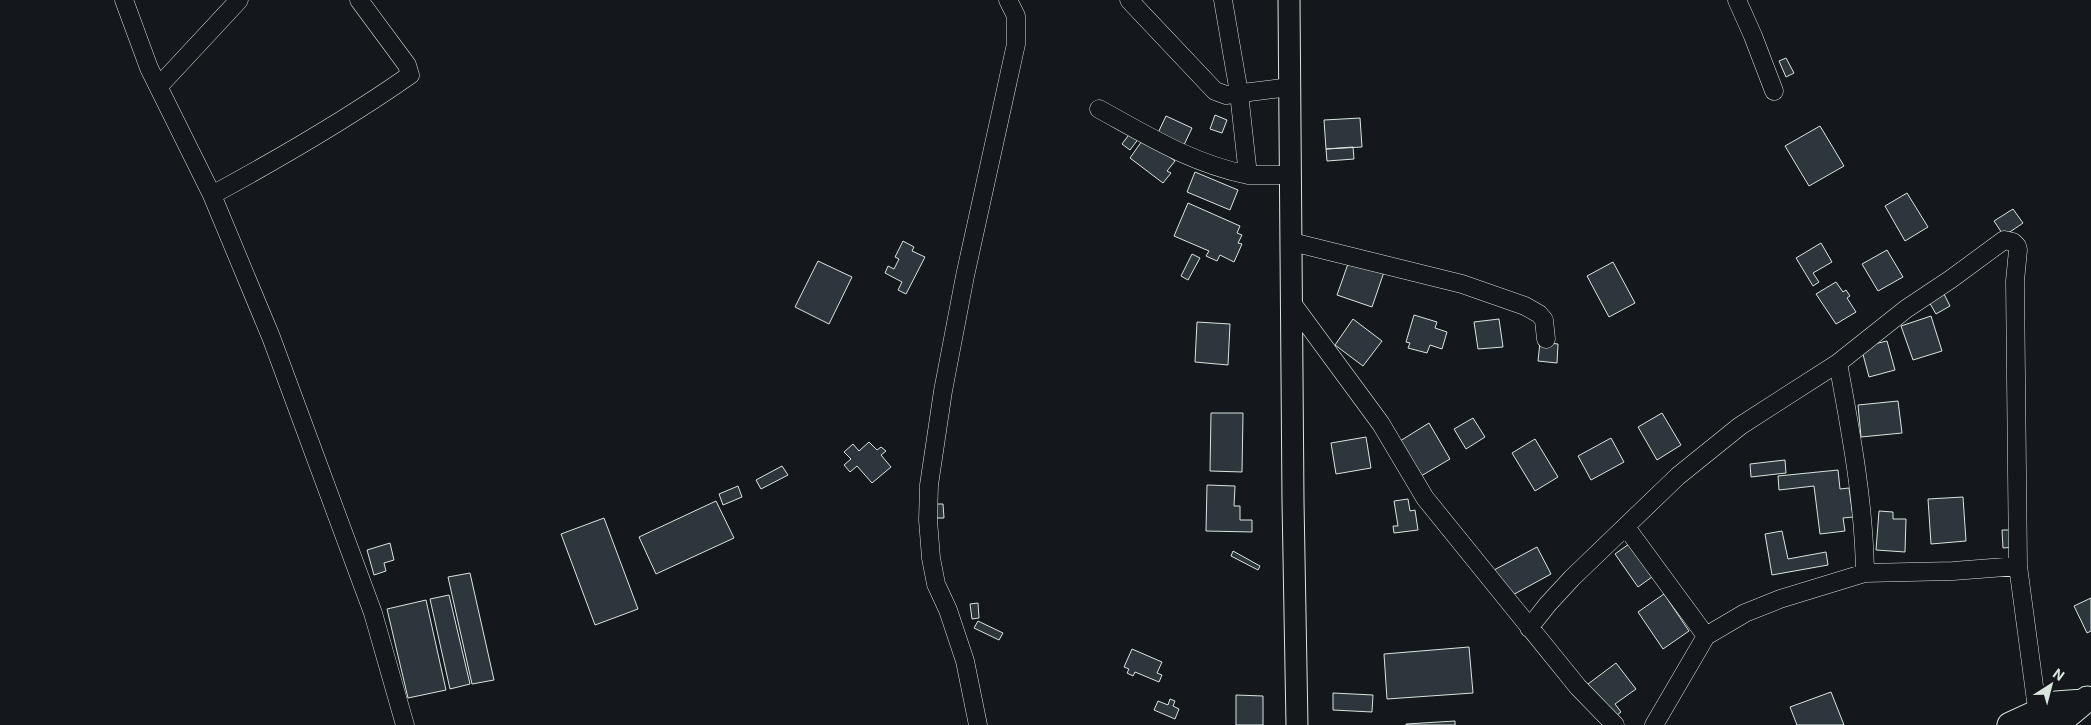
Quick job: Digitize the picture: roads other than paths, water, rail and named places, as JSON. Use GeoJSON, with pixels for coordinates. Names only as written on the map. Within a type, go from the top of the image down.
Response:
{"type":"FeatureCollection","features":[{"type":"Feature","properties":{"kind":"highway"},"geometry":{"type":"LineString","coordinates":[[2010,725],[2063,713]]}},
{"type":"Feature","properties":{"kind":"main road"},"geometry":{"type":"LineString","coordinates":[[1289,0],[1293,500],[1298,725]]}},
{"type":"Feature","properties":{"kind":"street"},"geometry":{"type":"LineString","coordinates":[[124,0],[142,54],[212,195],[271,337],[373,613],[404,725]]}},
{"type":"Feature","properties":{"kind":"street"},"geometry":{"type":"LineString","coordinates":[[159,86],[239,0]]}},
{"type":"Feature","properties":{"kind":"street"},"geometry":{"type":"LineString","coordinates":[[212,195],[353,115],[410,75],[408,65],[359,0]]}},
{"type":"Feature","properties":{"kind":"street"},"geometry":{"type":"LineString","coordinates":[[978,725],[965,661],[948,610],[936,584],[931,558],[928,520],[929,485],[943,391],[965,276],[1016,44],[1016,16],[1008,0]]}},
{"type":"Feature","properties":{"kind":"street"},"geometry":{"type":"LineString","coordinates":[[1129,0],[1211,87],[1226,95],[1290,88]]}},
{"type":"Feature","properties":{"kind":"street"},"geometry":{"type":"LineString","coordinates":[[1223,0],[1239,94],[1248,175]]}},
{"type":"Feature","properties":{"kind":"street"},"geometry":{"type":"LineString","coordinates":[[1736,0],[1753,36],[1774,91]]}},
{"type":"Feature","properties":{"kind":"street"},"geometry":{"type":"LineString","coordinates":[[1099,109],[1183,155],[1218,168],[1248,175],[1291,175]]}},
{"type":"Feature","properties":{"kind":"street"},"geometry":{"type":"LineString","coordinates":[[1529,628],[1572,578],[1678,476],[1740,426],[1838,363],[1906,309],[1951,279],[2001,241],[2007,240],[2016,244],[2018,250],[2015,281],[2018,566],[2063,713]]}},
{"type":"Feature","properties":{"kind":"street"},"geometry":{"type":"LineString","coordinates":[[1292,242],[1462,284],[1525,306],[1539,314],[1544,320],[1546,339]]}},
{"type":"Feature","properties":{"kind":"street"},"geometry":{"type":"LineString","coordinates":[[1292,303],[1381,424],[1425,498],[1578,687],[1615,725]]}},
{"type":"Feature","properties":{"kind":"street"},"geometry":{"type":"LineString","coordinates":[[1838,363],[1857,466],[1864,532],[1865,573]]}},
{"type":"Feature","properties":{"kind":"street"},"geometry":{"type":"LineString","coordinates":[[1626,527],[1706,636]]}},
{"type":"Feature","properties":{"kind":"street"},"geometry":{"type":"LineString","coordinates":[[1654,725],[1706,636],[1745,613],[1780,599],[1865,573],[1953,571],[2018,566]]}}]}
